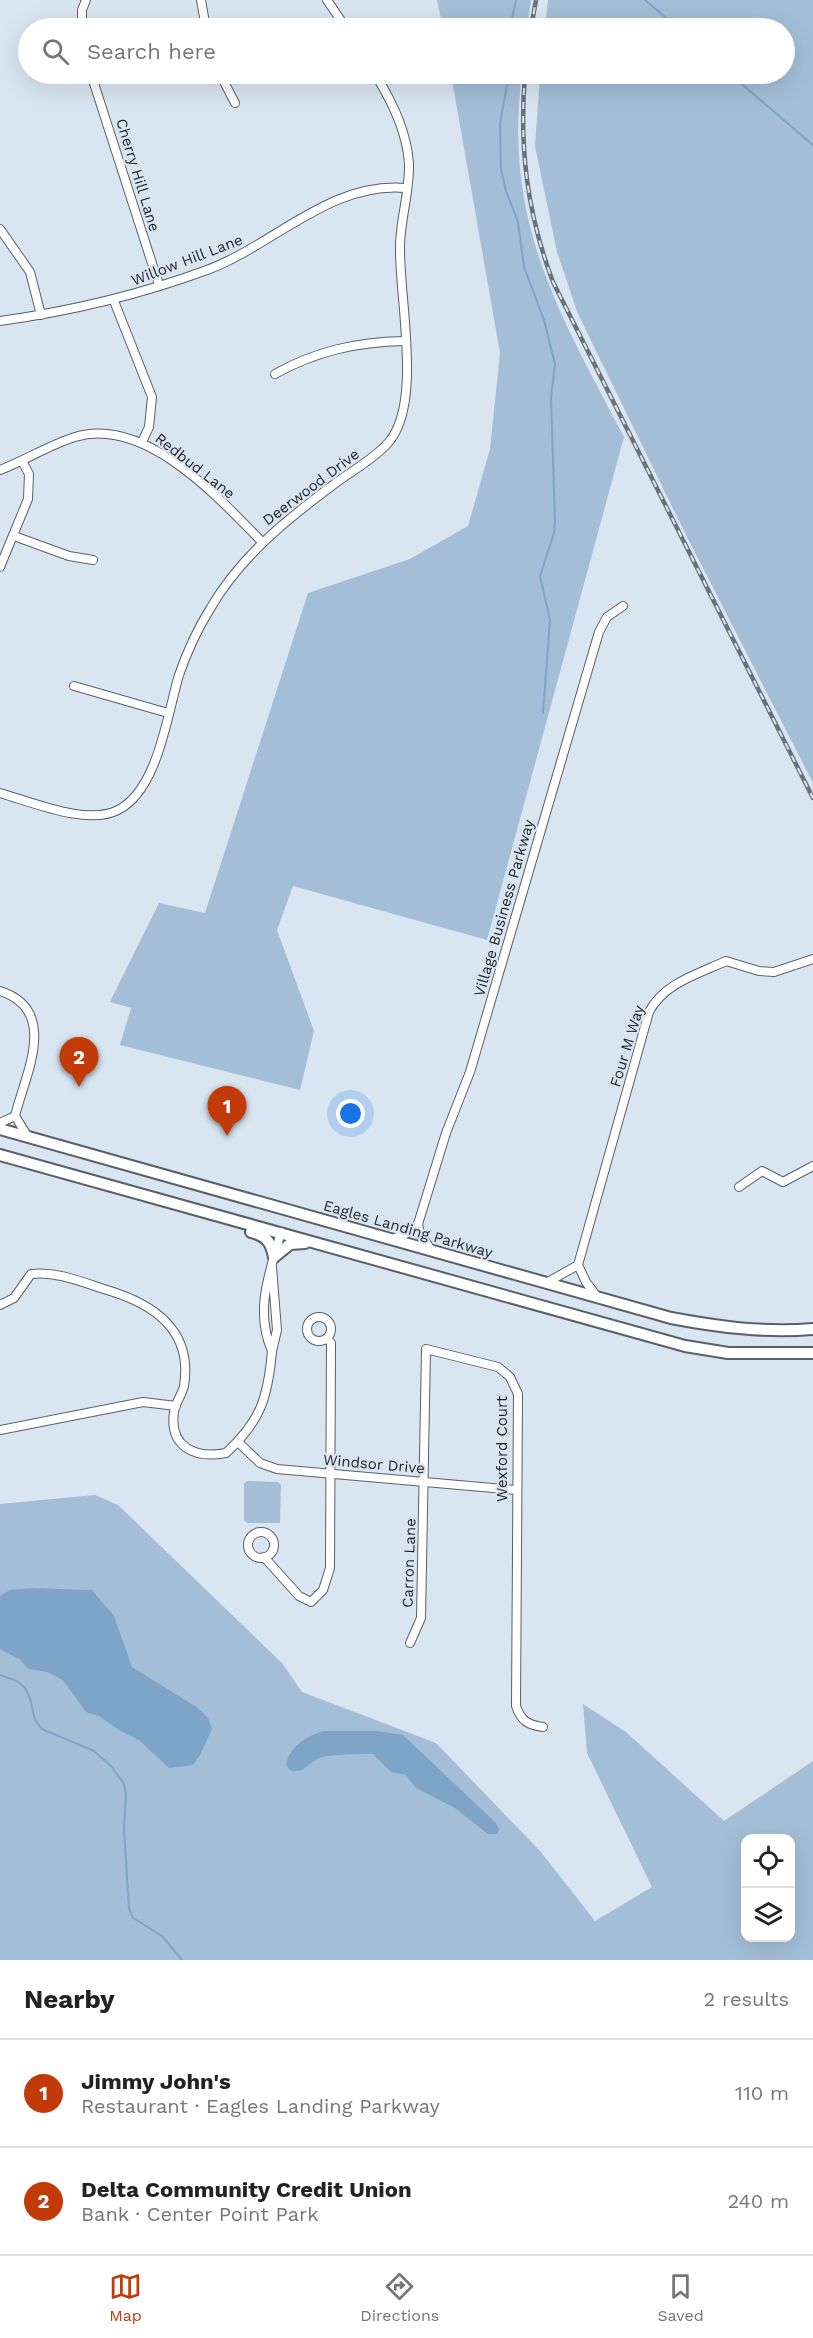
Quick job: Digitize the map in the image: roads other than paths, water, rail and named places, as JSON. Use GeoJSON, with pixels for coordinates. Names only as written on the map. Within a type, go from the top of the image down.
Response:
{"type":"FeatureCollection","features":[{"type":"Feature","properties":{"kind":"main road","name":"Eagles Landing Parkway"},"geometry":{"type":"LineString","coordinates":[[0,1129],[671,1318],[729,1329],[781,1332],[813,1329]]}},
{"type":"Feature","properties":{"kind":"main road"},"geometry":{"type":"LineString","coordinates":[[0,1155],[685,1346],[728,1353],[813,1353]]}},
{"type":"Feature","properties":{"kind":"main road"},"geometry":{"type":"LineString","coordinates":[[155,1198],[192,1215],[262,1235],[272,1246],[272,1264]]}},
{"type":"Feature","properties":{"kind":"main road"},"geometry":{"type":"LineString","coordinates":[[272,1264],[290,1244],[321,1244]]}},
{"type":"Feature","properties":{"kind":"street"},"geometry":{"type":"LineString","coordinates":[[82,18],[86,0]]}},
{"type":"Feature","properties":{"kind":"street"},"geometry":{"type":"LineString","coordinates":[[201,0],[204,18]]}},
{"type":"Feature","properties":{"kind":"street"},"geometry":{"type":"LineString","coordinates":[[327,0],[339,18]]}},
{"type":"Feature","properties":{"kind":"street","name":"Cherry Hill Lane"},"geometry":{"type":"LineString","coordinates":[[95,84],[159,285]]}},
{"type":"Feature","properties":{"kind":"street"},"geometry":{"type":"LineString","coordinates":[[225,84],[235,104]]}},
{"type":"Feature","properties":{"kind":"street","name":"Deerwood Drive"},"geometry":{"type":"LineString","coordinates":[[0,793],[69,813],[104,816],[119,810],[140,792],[151,773],[180,673],[210,608],[227,581],[262,542],[288,518],[376,455],[389,442],[399,426],[407,390],[400,248],[409,165],[400,122],[380,84]]}},
{"type":"Feature","properties":{"kind":"street","name":"Willow Hill Lane"},"geometry":{"type":"LineString","coordinates":[[0,321],[114,301],[208,269],[255,248],[346,195],[371,188],[406,188]]}},
{"type":"Feature","properties":{"kind":"street"},"geometry":{"type":"LineString","coordinates":[[0,229],[30,272],[41,315]]}},
{"type":"Feature","properties":{"kind":"street"},"geometry":{"type":"LineString","coordinates":[[114,301],[152,397],[149,427],[142,442]]}},
{"type":"Feature","properties":{"kind":"street"},"geometry":{"type":"LineString","coordinates":[[275,374],[318,353],[373,342],[404,341]]}},
{"type":"Feature","properties":{"kind":"street","name":"Redbud Lane"},"geometry":{"type":"LineString","coordinates":[[0,470],[77,436],[115,434],[151,446],[202,485],[262,542]]}},
{"type":"Feature","properties":{"kind":"street"},"geometry":{"type":"LineString","coordinates":[[0,567],[14,536],[30,489],[29,474],[22,461]]}},
{"type":"Feature","properties":{"kind":"street"},"geometry":{"type":"LineString","coordinates":[[14,536],[69,556],[93,560]]}},
{"type":"Feature","properties":{"kind":"street","name":"Village Business Parkway"},"geometry":{"type":"LineString","coordinates":[[418,1224],[446,1133],[470,1072],[599,632],[606,617],[623,606]]}},
{"type":"Feature","properties":{"kind":"street"},"geometry":{"type":"LineString","coordinates":[[74,686],[168,713]]}},
{"type":"Feature","properties":{"kind":"street","name":"Four M Way"},"geometry":{"type":"LineString","coordinates":[[578,1265],[649,1012],[656,999],[669,988],[726,961],[759,971],[774,972],[813,959]]}},
{"type":"Feature","properties":{"kind":"street"},"geometry":{"type":"LineString","coordinates":[[0,991],[19,1000],[36,1028],[15,1116],[28,1138]]}},
{"type":"Feature","properties":{"kind":"street"},"geometry":{"type":"LineString","coordinates":[[0,1123],[15,1116]]}},
{"type":"Feature","properties":{"kind":"street"},"geometry":{"type":"LineString","coordinates":[[739,1187],[762,1171],[783,1182],[813,1166]]}},
{"type":"Feature","properties":{"kind":"street"},"geometry":{"type":"LineString","coordinates":[[390,1239],[400,1237],[418,1224],[420,1234],[433,1252]]}},
{"type":"Feature","properties":{"kind":"street"},"geometry":{"type":"LineString","coordinates":[[272,1351],[266,1337],[264,1306],[270,1295],[272,1264],[281,1233]]}},
{"type":"Feature","properties":{"kind":"street"},"geometry":{"type":"LineString","coordinates":[[0,1305],[14,1298],[31,1274],[46,1272],[117,1293],[151,1307],[167,1321],[183,1356],[184,1389],[176,1406],[174,1432],[187,1451],[200,1455],[214,1455],[226,1453],[238,1442],[255,1421],[265,1400],[277,1330],[272,1264]]}},
{"type":"Feature","properties":{"kind":"street"},"geometry":{"type":"LineString","coordinates":[[546,1283],[578,1265],[586,1282],[599,1298]]}},
{"type":"Feature","properties":{"kind":"street"},"geometry":{"type":"LineString","coordinates":[[264,1557],[299,1596],[311,1602],[316,1600],[323,1590],[330,1568],[331,1343],[327,1338]]}},
{"type":"Feature","properties":{"kind":"street","name":"Wexford Court"},"geometry":{"type":"LineString","coordinates":[[424,1482],[426,1349],[498,1367],[510,1377],[518,1394],[516,1706],[519,1716],[528,1725],[543,1727]]}},
{"type":"Feature","properties":{"kind":"street"},"geometry":{"type":"LineString","coordinates":[[0,1430],[143,1402],[176,1406]]}},
{"type":"Feature","properties":{"kind":"street","name":"Windsor Drive"},"geometry":{"type":"LineString","coordinates":[[238,1442],[260,1462],[277,1469],[516,1490]]}},
{"type":"Feature","properties":{"kind":"street","name":"Carron Lane"},"geometry":{"type":"LineString","coordinates":[[410,1643],[421,1618],[424,1482]]}},
{"type":"Feature","properties":{"kind":"waterway"},"geometry":{"type":"LineString","coordinates":[[512,18],[516,0]]}},
{"type":"Feature","properties":{"kind":"waterway"},"geometry":{"type":"LineString","coordinates":[[645,0],[666,18]]}},
{"type":"Feature","properties":{"kind":"waterway"},"geometry":{"type":"LineString","coordinates":[[507,84],[500,124],[501,169],[506,191],[518,222],[524,267],[544,320],[555,364],[551,398],[555,522],[554,533],[540,576],[550,620],[543,713]]}},
{"type":"Feature","properties":{"kind":"waterway"},"geometry":{"type":"LineString","coordinates":[[742,84],[813,145]]}},
{"type":"Feature","properties":{"kind":"waterway"},"geometry":{"type":"LineString","coordinates":[[0,1675],[17,1681],[25,1688],[35,1720],[42,1729],[94,1751],[111,1766],[124,1784],[126,1795],[124,1829],[129,1908],[133,1918],[162,1936],[182,1960]]}},
{"type":"Feature","properties":{"kind":"railway"},"geometry":{"type":"LineString","coordinates":[[533,18],[536,0]]}},
{"type":"Feature","properties":{"kind":"railway"},"geometry":{"type":"LineString","coordinates":[[524,84],[523,128],[527,180],[537,231],[553,282],[813,798]]}},
{"type":"Feature","properties":{"kind":"place","name":"Delta Community Credit Union"},"geometry":{"type":"Point","coordinates":[79,1087]}},
{"type":"Feature","properties":{"kind":"place","name":"Jimmy John's"},"geometry":{"type":"Point","coordinates":[227,1136]}}]}
